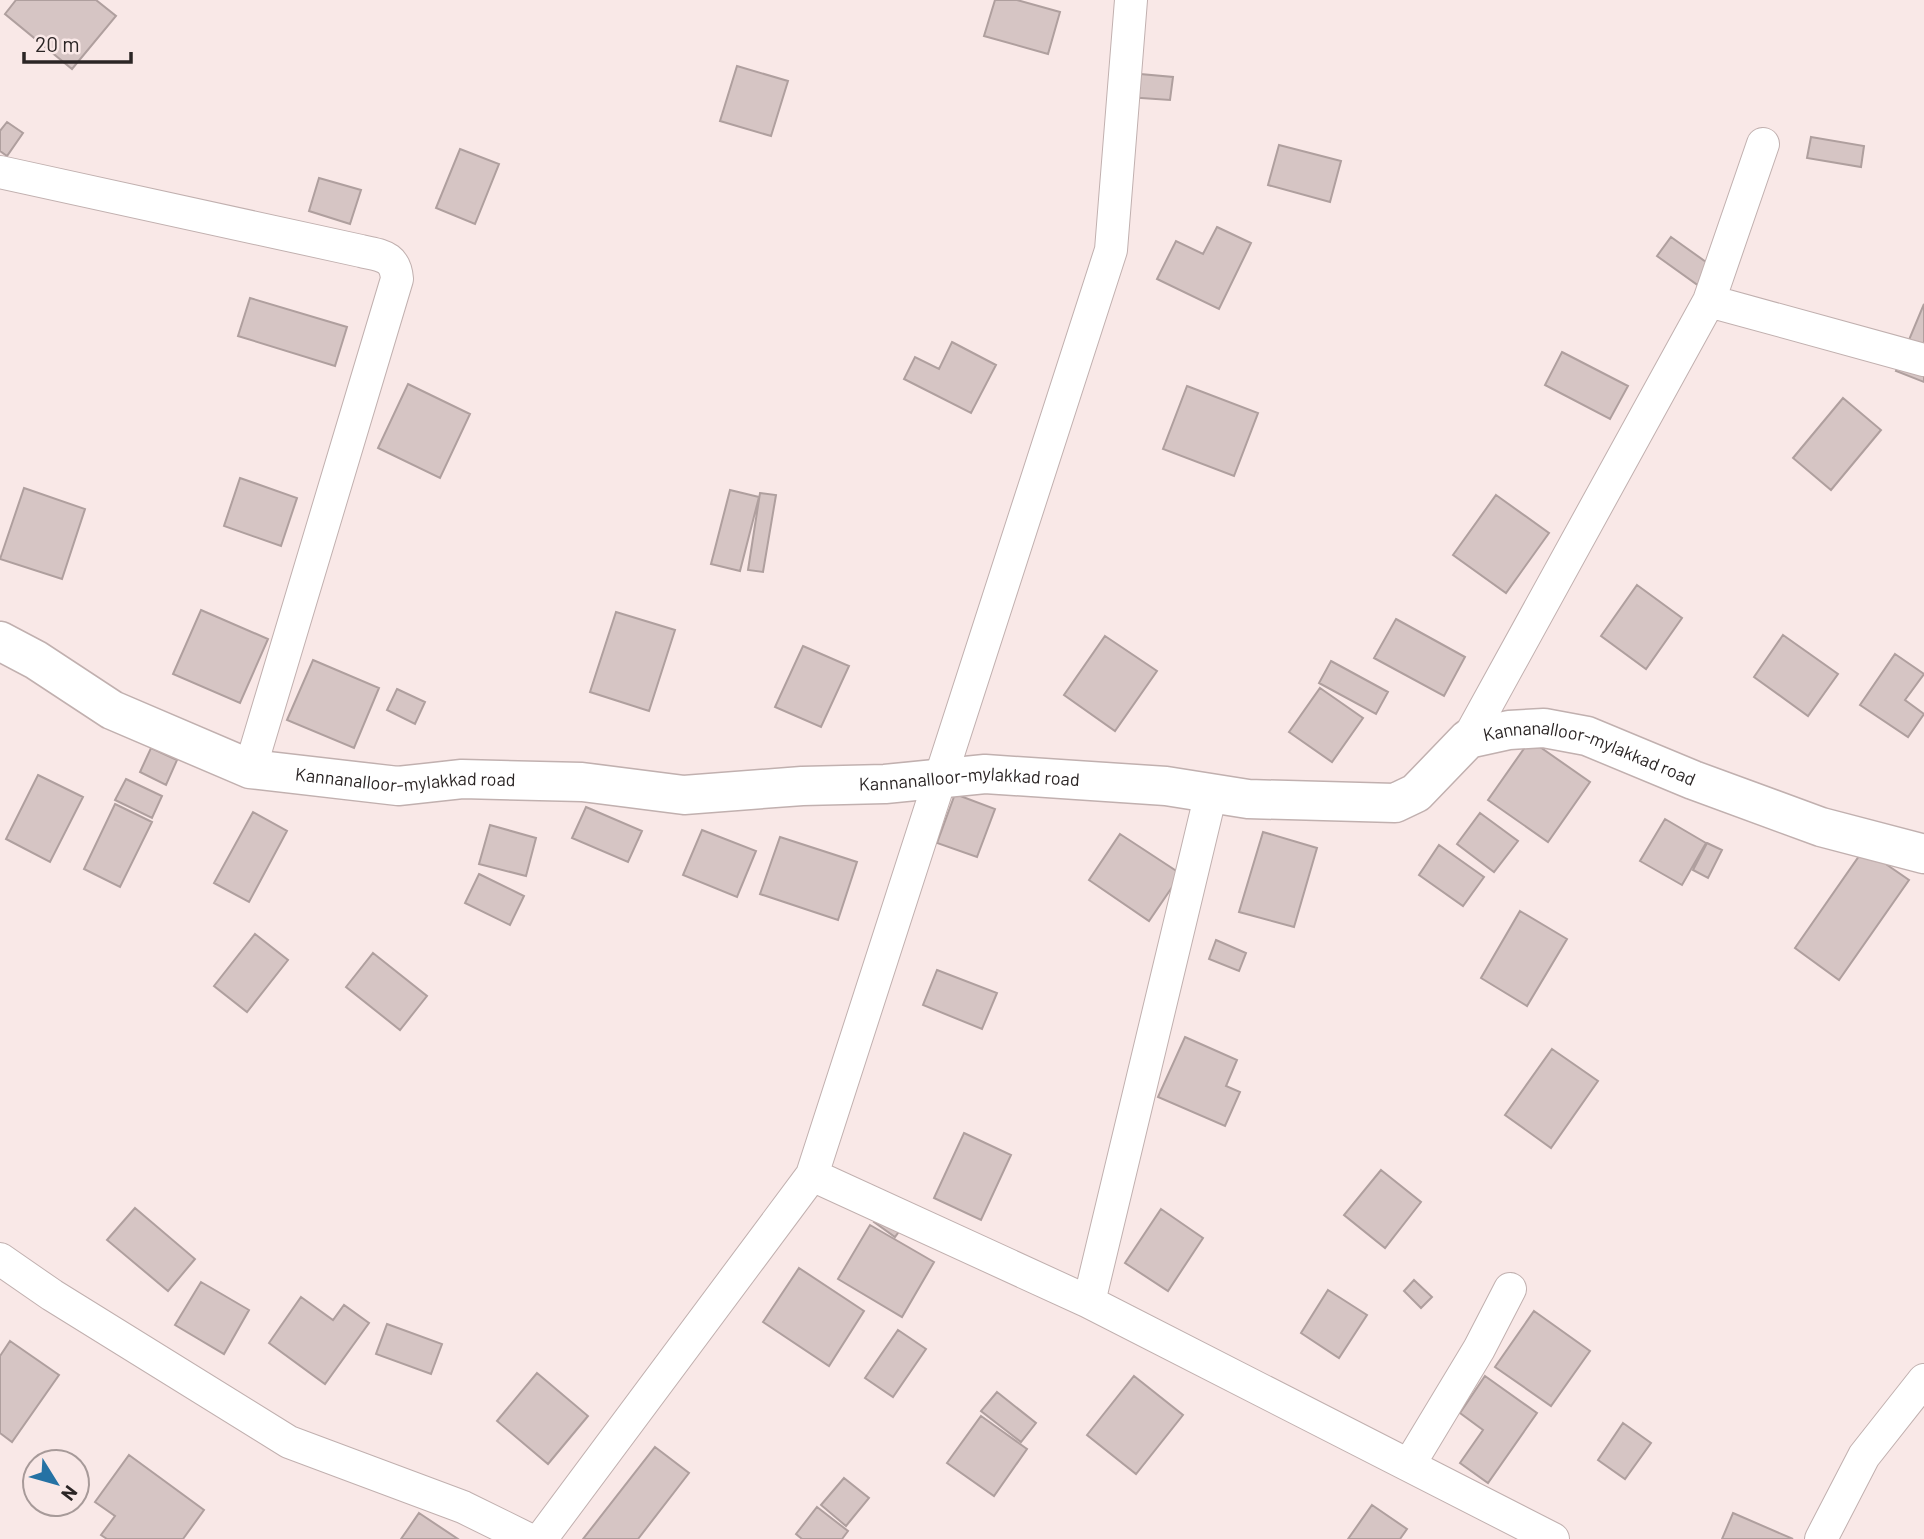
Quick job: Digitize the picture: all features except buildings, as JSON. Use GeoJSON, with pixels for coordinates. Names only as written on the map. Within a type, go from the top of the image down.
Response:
{"type":"FeatureCollection","features":[{"type":"Feature","properties":{"kind":"main road","name":"Kannanalloor-mylakkad road"},"geometry":{"type":"LineString","coordinates":[[0,640],[36,660],[112,710],[250,769],[398,786],[462,779],[582,782],[684,795],[985,774],[1075,779],[1248,799],[1395,803],[1416,793],[1468,739],[1509,730],[1544,728],[1587,736],[1693,780],[1821,827],[1924,854]]}},
{"type":"Feature","properties":{"kind":"street"},"geometry":{"type":"LineString","coordinates":[[541,1539],[812,1175],[1111,250],[1131,0]]}},
{"type":"Feature","properties":{"kind":"street"},"geometry":{"type":"LineString","coordinates":[[1468,739],[1709,301],[1763,144]]}},
{"type":"Feature","properties":{"kind":"street"},"geometry":{"type":"LineString","coordinates":[[0,172],[361,251],[387,258],[396,267],[397,279],[393,293],[250,769]]}},
{"type":"Feature","properties":{"kind":"street"},"geometry":{"type":"LineString","coordinates":[[1709,301],[1924,360]]}},
{"type":"Feature","properties":{"kind":"street"},"geometry":{"type":"LineString","coordinates":[[1089,1302],[1211,793]]}},
{"type":"Feature","properties":{"kind":"street"},"geometry":{"type":"LineString","coordinates":[[812,1175],[1089,1302],[1553,1539]]}},
{"type":"Feature","properties":{"kind":"street"},"geometry":{"type":"LineString","coordinates":[[0,1259],[52,1295],[289,1442],[463,1507],[484,1530],[528,1539]]}},
{"type":"Feature","properties":{"kind":"street"},"geometry":{"type":"LineString","coordinates":[[1409,1465],[1479,1349],[1510,1289]]}},
{"type":"Feature","properties":{"kind":"street"},"geometry":{"type":"LineString","coordinates":[[1821,1539],[1864,1456],[1924,1380]]}}]}
